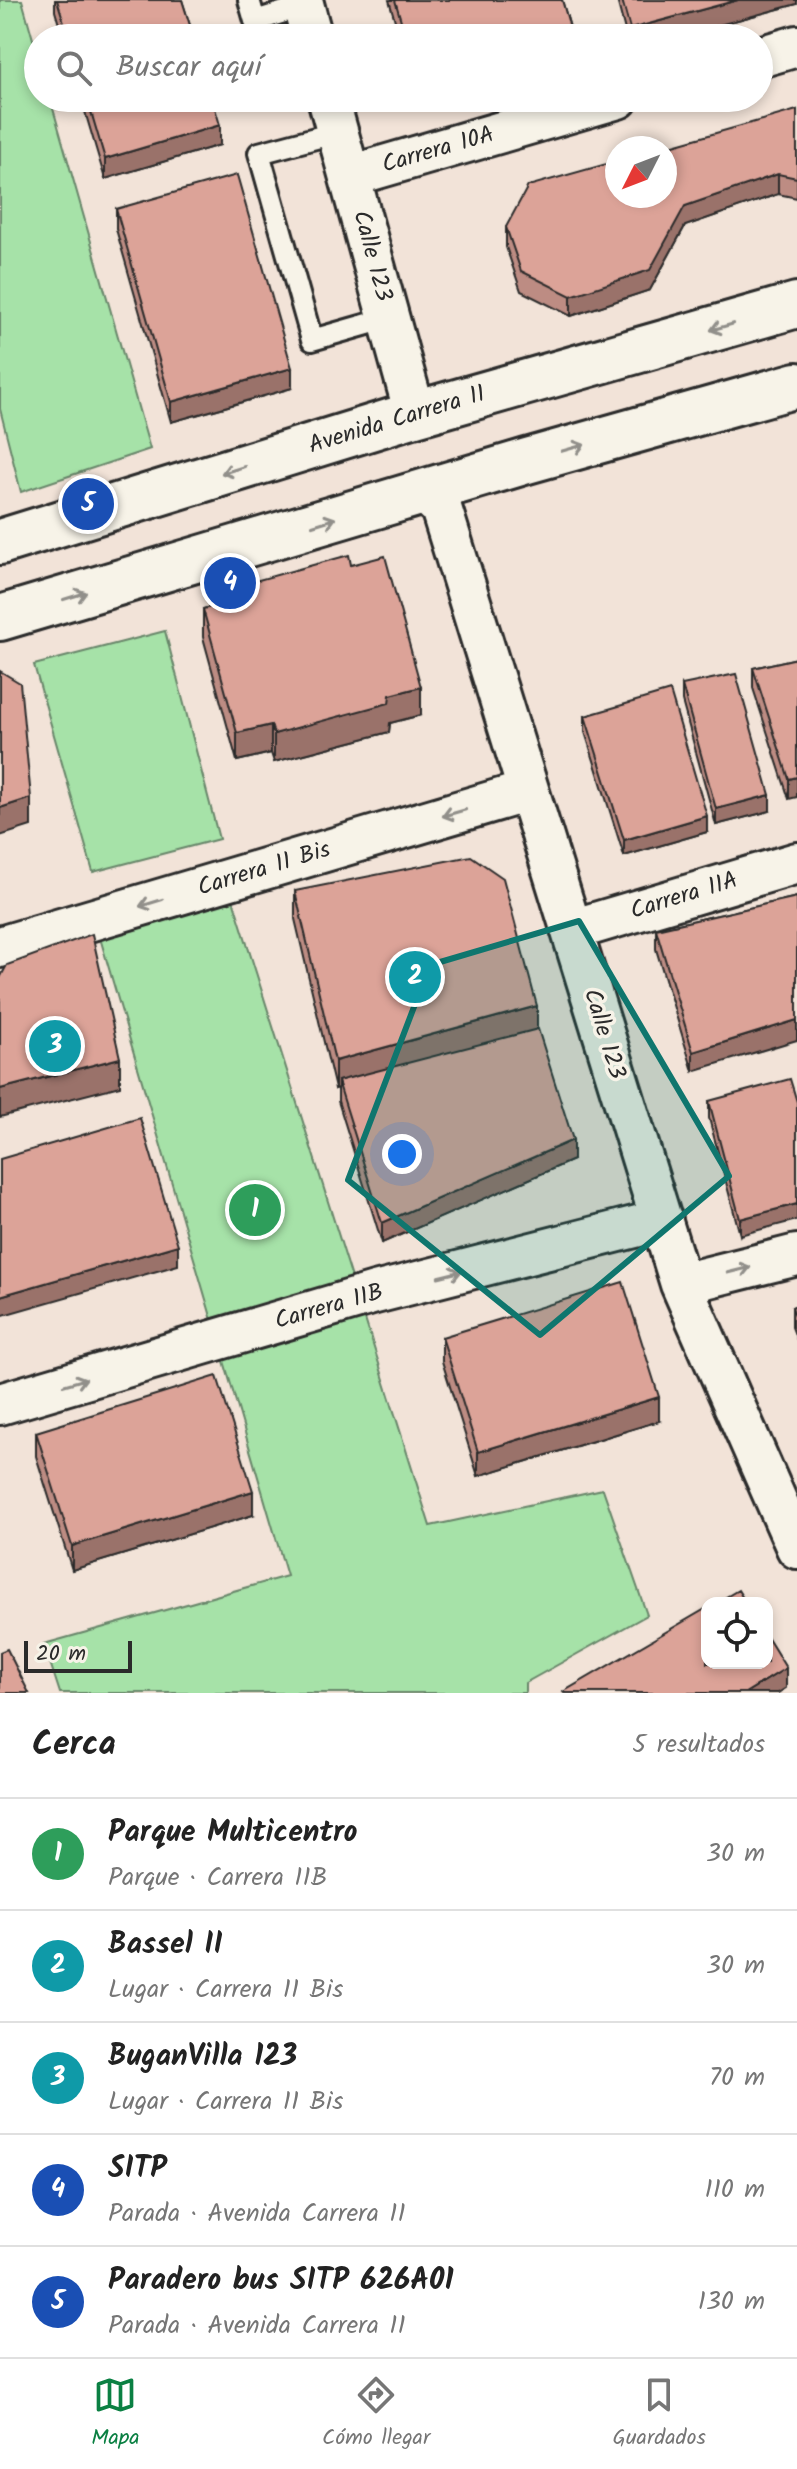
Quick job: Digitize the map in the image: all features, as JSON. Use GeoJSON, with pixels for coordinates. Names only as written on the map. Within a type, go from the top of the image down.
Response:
{"type":"FeatureCollection","features":[{"type":"Feature","properties":{"kind":"main road","name":"Avenida Carrera 11"},"geometry":{"type":"LineString","coordinates":[[0,542],[415,414],[797,305]]}},
{"type":"Feature","properties":{"kind":"main road"},"geometry":{"type":"LineString","coordinates":[[0,618],[439,495],[797,385]]}},
{"type":"Feature","properties":{"kind":"street"},"geometry":{"type":"LineString","coordinates":[[773,53],[797,46]]}},
{"type":"Feature","properties":{"kind":"street","name":"Carrera 10A"},"geometry":{"type":"LineString","coordinates":[[350,176],[570,112]]}},
{"type":"Feature","properties":{"kind":"street","name":"Calle 123"},"geometry":{"type":"LineString","coordinates":[[333,115],[415,414]]}},
{"type":"Feature","properties":{"kind":"street","name":"Calle 123"},"geometry":{"type":"LineString","coordinates":[[439,495],[681,1284],[797,1548]]}},
{"type":"Feature","properties":{"kind":"street","name":"Carrera 11 Bis"},"geometry":{"type":"LineString","coordinates":[[0,947],[528,791]]}},
{"type":"Feature","properties":{"kind":"street","name":"Carrera 11A"},"geometry":{"type":"LineString","coordinates":[[572,930],[797,863]]}},
{"type":"Feature","properties":{"kind":"street","name":"Carrera 11B"},"geometry":{"type":"LineString","coordinates":[[0,1404],[375,1293],[662,1220]]}},
{"type":"Feature","properties":{"kind":"street"},"geometry":{"type":"LineString","coordinates":[[681,1284],[797,1255]]}},
{"type":"Feature","properties":{"kind":"lane"},"geometry":{"type":"LineString","coordinates":[[249,0],[255,21],[306,15]]}},
{"type":"Feature","properties":{"kind":"lane"},"geometry":{"type":"LineString","coordinates":[[333,115],[259,153],[312,340],[389,318]]}},
{"type":"Feature","properties":{"kind":"highlighted area"},"geometry":{"type":"Polygon","coordinates":[[[579,921],[729,1176],[540,1335],[348,1180],[430,965],[579,921]]]}},
{"type":"Feature","properties":{"kind":"green space"},"geometry":{"type":"Polygon","coordinates":[[[0,0],[22,0],[29,24],[24,24],[24,112],[54,112],[150,449],[21,492],[0,409],[0,0]]]}},
{"type":"Feature","properties":{"kind":"green space"},"geometry":{"type":"Polygon","coordinates":[[[165,631],[219,839],[93,872],[34,665],[165,631]]]}},
{"type":"Feature","properties":{"kind":"green space"},"geometry":{"type":"Polygon","coordinates":[[[231,893],[430,1526],[603,1489],[647,1615],[525,1683],[525,1693],[60,1693],[44,1644],[287,1576],[98,931],[231,893]]]}},
{"type":"Feature","properties":{"kind":"building"},"geometry":{"type":"Polygon","coordinates":[[[57,0],[182,0],[190,24],[65,24],[57,0]]]}},
{"type":"Feature","properties":{"kind":"building"},"geometry":{"type":"Polygon","coordinates":[[[395,0],[562,0],[569,24],[402,24],[395,0]]]}},
{"type":"Feature","properties":{"kind":"building"},"geometry":{"type":"Polygon","coordinates":[[[622,0],[738,0],[649,24],[629,24],[622,0]]]}},
{"type":"Feature","properties":{"kind":"building"},"geometry":{"type":"Polygon","coordinates":[[[797,110],[797,178],[778,174],[685,206],[650,270],[571,296],[521,271],[506,227],[528,186],[605,164],[605,208],[677,208],[677,144],[797,110]]]}},
{"type":"Feature","properties":{"kind":"building"},"geometry":{"type":"Polygon","coordinates":[[[91,112],[216,112],[220,125],[105,159],[91,112]]]}},
{"type":"Feature","properties":{"kind":"building"},"geometry":{"type":"Polygon","coordinates":[[[237,175],[292,368],[171,402],[116,209],[237,175]]]}},
{"type":"Feature","properties":{"kind":"building"},"geometry":{"type":"Polygon","coordinates":[[[349,555],[351,565],[385,556],[421,687],[390,695],[389,703],[274,734],[271,725],[237,733],[203,609],[237,600],[233,587],[349,555]]]}},
{"type":"Feature","properties":{"kind":"building"},"geometry":{"type":"Polygon","coordinates":[[[797,658],[797,777],[789,779],[753,668],[797,658]]]}},
{"type":"Feature","properties":{"kind":"building"},"geometry":{"type":"Polygon","coordinates":[[[0,671],[20,683],[31,798],[0,808],[0,671]]]}},
{"type":"Feature","properties":{"kind":"building"},"geometry":{"type":"Polygon","coordinates":[[[736,674],[770,795],[716,809],[682,685],[736,674]]]}},
{"type":"Feature","properties":{"kind":"building"},"geometry":{"type":"Polygon","coordinates":[[[670,691],[707,816],[624,840],[585,716],[670,691]]]}},
{"type":"Feature","properties":{"kind":"building"},"geometry":{"type":"Polygon","coordinates":[[[471,856],[503,878],[537,1006],[335,1061],[295,891],[471,856]]]}},
{"type":"Feature","properties":{"kind":"building"},"geometry":{"type":"Polygon","coordinates":[[[797,897],[797,1020],[693,1052],[656,929],[797,897]]]}},
{"type":"Feature","properties":{"kind":"building"},"geometry":{"type":"Polygon","coordinates":[[[92,934],[120,1058],[0,1089],[0,978],[7,965],[92,934]]]}},
{"type":"Feature","properties":{"kind":"building"},"geometry":{"type":"Polygon","coordinates":[[[538,1029],[573,1140],[382,1223],[338,1081],[538,1029]]]}},
{"type":"Feature","properties":{"kind":"building"},"geometry":{"type":"Polygon","coordinates":[[[790,1079],[797,1102],[797,1204],[740,1219],[709,1101],[790,1079]]]}},
{"type":"Feature","properties":{"kind":"building"},"geometry":{"type":"Polygon","coordinates":[[[140,1118],[178,1245],[0,1296],[0,1159],[140,1118]]]}},
{"type":"Feature","properties":{"kind":"building"},"geometry":{"type":"Polygon","coordinates":[[[623,1282],[659,1397],[478,1452],[442,1337],[623,1282]]]}},
{"type":"Feature","properties":{"kind":"building"},"geometry":{"type":"Polygon","coordinates":[[[217,1376],[253,1491],[72,1546],[36,1432],[217,1376]]]}},
{"type":"Feature","properties":{"kind":"building"},"geometry":{"type":"Polygon","coordinates":[[[738,1590],[742,1597],[726,1597],[738,1590]]]}},
{"type":"Feature","properties":{"kind":"building"},"geometry":{"type":"Polygon","coordinates":[[[701,1612],[701,1669],[773,1669],[773,1647],[786,1668],[745,1693],[563,1692],[701,1612]]]}},
{"type":"Feature","properties":{"kind":"building"},"geometry":{"type":"Polygon","coordinates":[[[7,1649],[29,1693],[0,1693],[0,1652],[7,1649]]]}},
{"type":"Feature","properties":{"kind":"place","name":"Paradero bus SITP 626A01"},"geometry":{"type":"Point","coordinates":[88,504]}},
{"type":"Feature","properties":{"kind":"place","name":"SITP"},"geometry":{"type":"Point","coordinates":[230,583]}},
{"type":"Feature","properties":{"kind":"place","name":"Bassel II"},"geometry":{"type":"Point","coordinates":[415,977]}},
{"type":"Feature","properties":{"kind":"place","name":"BuganVilla 123"},"geometry":{"type":"Point","coordinates":[55,1046]}},
{"type":"Feature","properties":{"kind":"place","name":"Parque Multicentro"},"geometry":{"type":"Point","coordinates":[255,1210]}}]}
